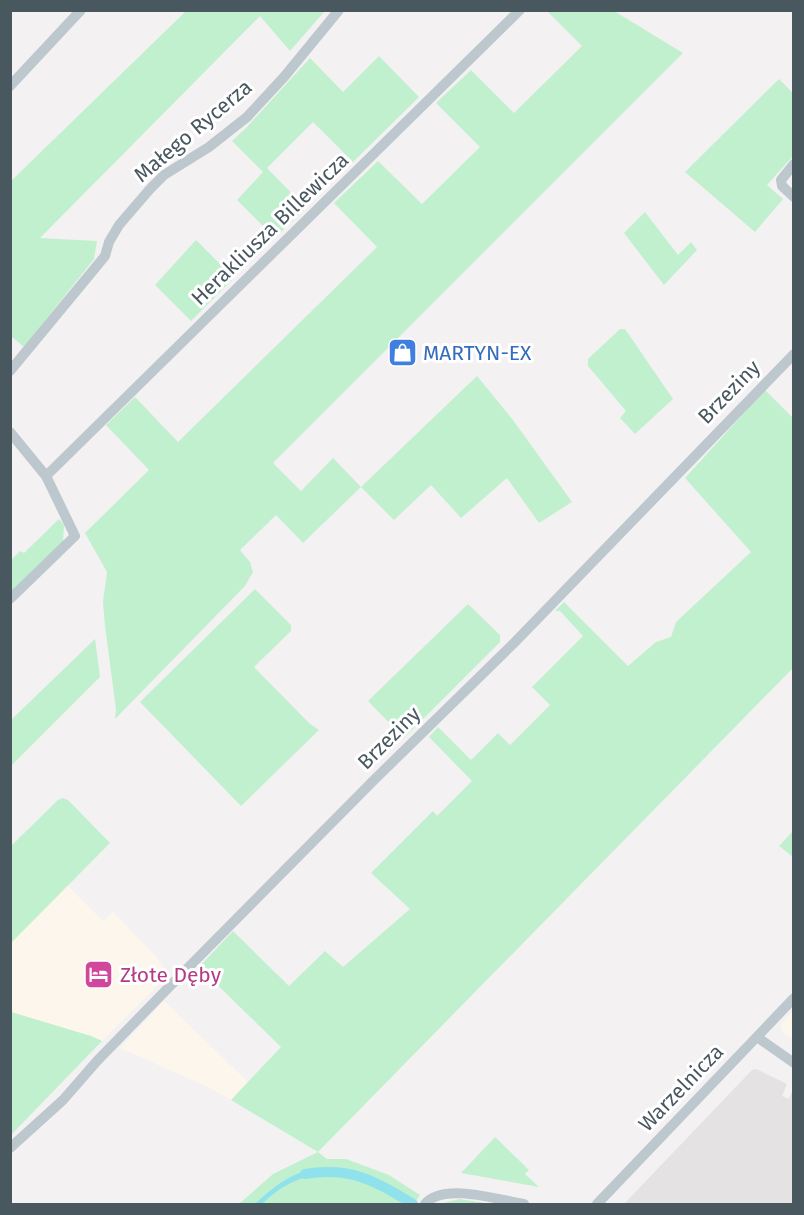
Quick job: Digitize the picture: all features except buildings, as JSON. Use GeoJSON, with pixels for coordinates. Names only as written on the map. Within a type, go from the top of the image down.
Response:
{"type":"FeatureCollection","features":[{"type":"Feature","properties":{"kind":"street"},"geometry":{"type":"LineString","coordinates":[[10,86],[81,10]]}},
{"type":"Feature","properties":{"kind":"street","name":"Małego Rycerza"},"geometry":{"type":"LineString","coordinates":[[10,370],[105,256],[109,242],[119,225],[150,189],[165,175],[209,147],[247,117],[284,77],[339,10]]}},
{"type":"Feature","properties":{"kind":"street","name":"Herakliusza Billewicza"},"geometry":{"type":"LineString","coordinates":[[46,476],[520,10]]}},
{"type":"Feature","properties":{"kind":"street"},"geometry":{"type":"LineString","coordinates":[[794,164],[781,180],[782,186],[794,197]]}},
{"type":"Feature","properties":{"kind":"street","name":"Brzeziny"},"geometry":{"type":"LineString","coordinates":[[10,1148],[63,1100],[171,984],[514,642],[794,354]]}},
{"type":"Feature","properties":{"kind":"street"},"geometry":{"type":"LineString","coordinates":[[10,432],[46,476],[75,536],[10,599]]}},
{"type":"Feature","properties":{"kind":"street","name":"Warzelnicza"},"geometry":{"type":"LineString","coordinates":[[597,1204],[794,998]]}},
{"type":"Feature","properties":{"kind":"street"},"geometry":{"type":"LineString","coordinates":[[757,1037],[794,1063]]}},
{"type":"Feature","properties":{"kind":"street"},"geometry":{"type":"LineString","coordinates":[[426,1203],[438,1195],[464,1194],[524,1204]]}},
{"type":"Feature","properties":{"kind":"shaded area"},"geometry":{"type":"Polygon","coordinates":[[[67,885],[103,921],[113,912],[153,953],[169,974],[102,1041],[11,1012],[10,943],[67,885]]]}},
{"type":"Feature","properties":{"kind":"shaded area"},"geometry":{"type":"Polygon","coordinates":[[[164,1001],[248,1082],[231,1100],[206,1086],[120,1048],[164,1001]]]}},
{"type":"Feature","properties":{"kind":"shaded area"},"geometry":{"type":"Polygon","coordinates":[[[793,1011],[793,1039],[783,1033],[781,1024],[793,1011]]]}},
{"type":"Feature","properties":{"kind":"shaded area"},"geometry":{"type":"Polygon","coordinates":[[[756,1069],[787,1084],[782,1096],[789,1099],[793,1089],[793,1204],[624,1204],[752,1070],[756,1069]]]}},
{"type":"Feature","properties":{"kind":"green space"},"geometry":{"type":"Polygon","coordinates":[[[323,10],[324,12],[290,51],[260,16],[40,238],[97,241],[94,259],[24,347],[11,336],[10,182],[186,11],[323,10]]]}},
{"type":"Feature","properties":{"kind":"green space"},"geometry":{"type":"Polygon","coordinates":[[[547,11],[614,11],[683,53],[273,463],[301,491],[333,458],[361,487],[303,543],[276,515],[240,550],[250,562],[253,572],[245,586],[115,719],[116,709],[103,602],[107,572],[85,533],[149,470],[106,425],[135,397],[178,442],[377,247],[334,203],[378,161],[422,204],[480,147],[436,103],[471,70],[514,113],[582,46],[547,11]]]}},
{"type":"Feature","properties":{"kind":"green space"},"geometry":{"type":"Polygon","coordinates":[[[379,56],[419,97],[353,162],[313,122],[267,168],[306,208],[275,238],[237,200],[263,172],[232,141],[310,58],[343,92],[379,56]]]}},
{"type":"Feature","properties":{"kind":"green space"},"geometry":{"type":"Polygon","coordinates":[[[779,79],[793,93],[793,156],[767,185],[783,199],[755,232],[685,172],[779,79]]]}},
{"type":"Feature","properties":{"kind":"green space"},"geometry":{"type":"Polygon","coordinates":[[[645,212],[678,255],[691,242],[697,250],[664,285],[624,233],[645,212]]]}},
{"type":"Feature","properties":{"kind":"green space"},"geometry":{"type":"Polygon","coordinates":[[[196,240],[234,278],[191,321],[155,285],[196,240]]]}},
{"type":"Feature","properties":{"kind":"green space"},"geometry":{"type":"Polygon","coordinates":[[[620,329],[625,329],[673,399],[635,434],[620,418],[626,411],[588,366],[588,359],[620,329]]]}},
{"type":"Feature","properties":{"kind":"green space"},"geometry":{"type":"Polygon","coordinates":[[[477,376],[513,420],[572,502],[539,523],[507,478],[461,518],[431,485],[394,520],[361,487],[477,376]]]}},
{"type":"Feature","properties":{"kind":"green space"},"geometry":{"type":"Polygon","coordinates":[[[765,390],[793,418],[793,668],[318,1152],[231,1100],[281,1047],[199,967],[233,931],[289,986],[325,951],[343,967],[410,909],[371,873],[433,811],[437,816],[472,781],[429,737],[438,727],[471,760],[498,733],[510,745],[550,705],[532,687],[583,636],[560,611],[555,611],[564,602],[628,666],[656,642],[671,637],[676,622],[751,552],[685,478],[765,390]]]}},
{"type":"Feature","properties":{"kind":"green space"},"geometry":{"type":"Polygon","coordinates":[[[59,519],[64,525],[63,542],[11,593],[11,560],[20,551],[24,553],[59,519]]]}},
{"type":"Feature","properties":{"kind":"green space"},"geometry":{"type":"Polygon","coordinates":[[[255,589],[291,625],[291,631],[254,667],[309,723],[319,730],[241,806],[140,702],[255,589]]]}},
{"type":"Feature","properties":{"kind":"green space"},"geometry":{"type":"Polygon","coordinates":[[[468,604],[500,635],[500,642],[404,738],[368,701],[468,604]]]}},
{"type":"Feature","properties":{"kind":"green space"},"geometry":{"type":"Polygon","coordinates":[[[95,639],[100,677],[11,766],[11,720],[95,639]]]}},
{"type":"Feature","properties":{"kind":"green space"},"geometry":{"type":"Polygon","coordinates":[[[62,798],[68,800],[110,843],[11,943],[11,846],[62,798]]]}},
{"type":"Feature","properties":{"kind":"green space"},"geometry":{"type":"Polygon","coordinates":[[[793,831],[793,857],[779,846],[793,831]]]}},
{"type":"Feature","properties":{"kind":"green space"},"geometry":{"type":"Polygon","coordinates":[[[11,1012],[102,1041],[11,1135],[11,1012]]]}},
{"type":"Feature","properties":{"kind":"green space"},"geometry":{"type":"Polygon","coordinates":[[[495,1137],[529,1170],[525,1174],[539,1187],[461,1173],[495,1137]]]}},
{"type":"Feature","properties":{"kind":"green space"},"geometry":{"type":"Polygon","coordinates":[[[318,1152],[327,1159],[346,1159],[389,1175],[420,1195],[414,1204],[239,1204],[273,1174],[318,1152]]]}},
{"type":"Feature","properties":{"kind":"green space"},"geometry":{"type":"Polygon","coordinates":[[[459,1199],[492,1204],[440,1204],[459,1199]]]}},
{"type":"Feature","properties":{"kind":"water"},"geometry":{"type":"Polygon","coordinates":[[[317,1168],[318,1174],[295,1181],[274,1193],[262,1204],[255,1204],[283,1181],[317,1168]]]}},
{"type":"Feature","properties":{"kind":"waterway"},"geometry":{"type":"LineString","coordinates":[[305,1174],[336,1172],[362,1177],[387,1188],[413,1204]]}},
{"type":"Feature","properties":{"kind":"place","name":"MARTYN-EX"},"geometry":{"type":"Point","coordinates":[402,353]}},
{"type":"Feature","properties":{"kind":"place","name":"Złote Dęby"},"geometry":{"type":"Point","coordinates":[99,975]}}]}
